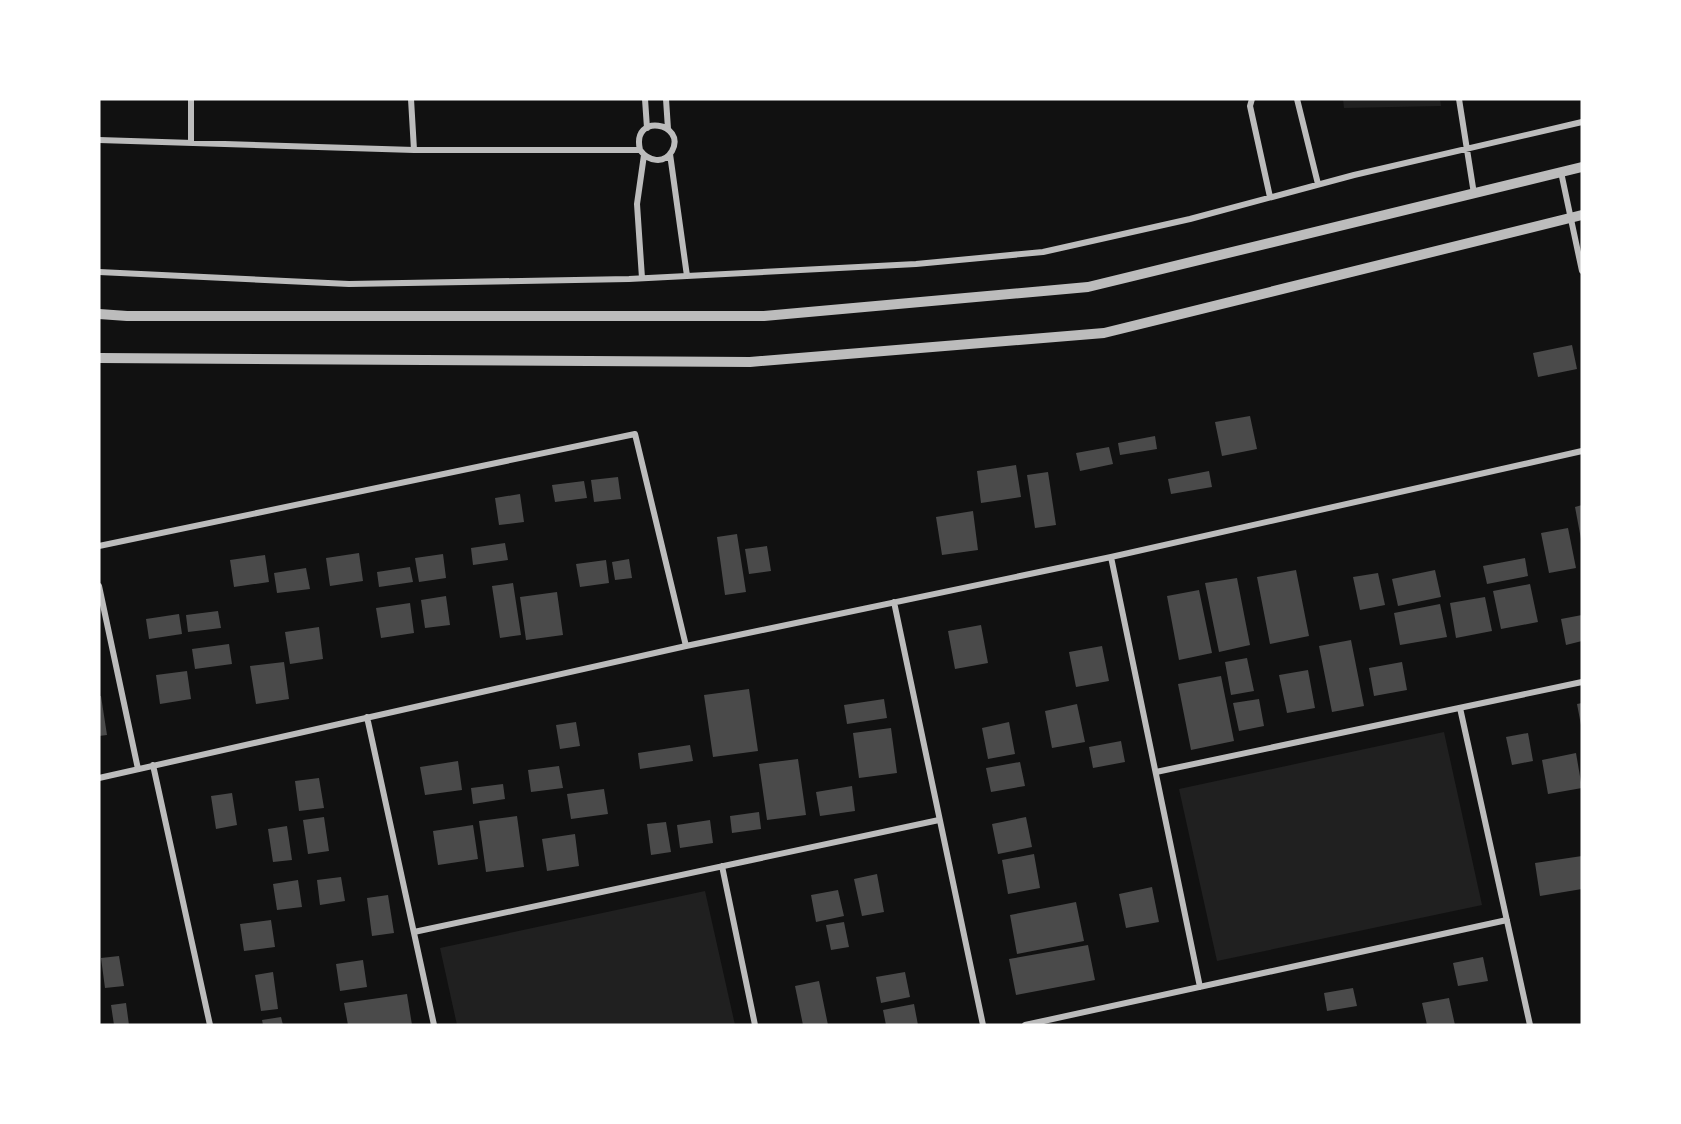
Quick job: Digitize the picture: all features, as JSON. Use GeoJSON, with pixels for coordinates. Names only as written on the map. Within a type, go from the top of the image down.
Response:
{"type":"FeatureCollection","features":[{"type":"Feature","properties":{"kind":"street"},"geometry":{"type":"LineString","coordinates":[[191,99],[191,143]]}},
{"type":"Feature","properties":{"kind":"street"},"geometry":{"type":"LineString","coordinates":[[411,99],[414,150]]}},
{"type":"Feature","properties":{"kind":"street"},"geometry":{"type":"LineString","coordinates":[[645,99],[647,128]]}},
{"type":"Feature","properties":{"kind":"street"},"geometry":{"type":"LineString","coordinates":[[666,99],[668,129],[674,144],[670,154],[687,276]]}},
{"type":"Feature","properties":{"kind":"street"},"geometry":{"type":"LineString","coordinates":[[1252,99],[1250,106],[1270,197]]}},
{"type":"Feature","properties":{"kind":"street"},"geometry":{"type":"LineString","coordinates":[[1297,99],[1318,184]]}},
{"type":"Feature","properties":{"kind":"street"},"geometry":{"type":"LineString","coordinates":[[1460,99],[1474,194]]}},
{"type":"Feature","properties":{"kind":"street"},"geometry":{"type":"LineString","coordinates":[[99,272],[349,284],[642,278],[916,264],[1043,252],[1190,219],[1318,184],[1582,122]]}},
{"type":"Feature","properties":{"kind":"street"},"geometry":{"type":"LineString","coordinates":[[642,278],[638,204],[642,153],[639,139],[641,133],[647,128],[662,125],[668,129]]}},
{"type":"Feature","properties":{"kind":"street"},"geometry":{"type":"LineString","coordinates":[[99,140],[414,150],[642,153],[654,160],[660,160],[670,154]]}},
{"type":"Feature","properties":{"kind":"street"},"geometry":{"type":"LineString","coordinates":[[99,314],[127,316],[764,316],[1088,287],[1582,167]]}},
{"type":"Feature","properties":{"kind":"street"},"geometry":{"type":"LineString","coordinates":[[1561,172],[1576,216],[1582,271]]}},
{"type":"Feature","properties":{"kind":"street"},"geometry":{"type":"LineString","coordinates":[[99,358],[750,362],[1104,333],[1576,216]]}},
{"type":"Feature","properties":{"kind":"street"},"geometry":{"type":"LineString","coordinates":[[99,546],[635,434],[686,646]]}},
{"type":"Feature","properties":{"kind":"street"},"geometry":{"type":"LineString","coordinates":[[99,778],[686,646],[1111,557],[1582,451]]}},
{"type":"Feature","properties":{"kind":"street"},"geometry":{"type":"LineString","coordinates":[[1111,557],[1200,987]]}},
{"type":"Feature","properties":{"kind":"street"},"geometry":{"type":"LineString","coordinates":[[99,586],[138,769]]}},
{"type":"Feature","properties":{"kind":"street"},"geometry":{"type":"LineString","coordinates":[[894,602],[983,1025]]}},
{"type":"Feature","properties":{"kind":"street"},"geometry":{"type":"LineString","coordinates":[[1156,772],[1582,682]]}},
{"type":"Feature","properties":{"kind":"street"},"geometry":{"type":"LineString","coordinates":[[1460,708],[1530,1025]]}},
{"type":"Feature","properties":{"kind":"street"},"geometry":{"type":"LineString","coordinates":[[367,717],[434,1025]]}},
{"type":"Feature","properties":{"kind":"street"},"geometry":{"type":"LineString","coordinates":[[153,765],[210,1025]]}},
{"type":"Feature","properties":{"kind":"street"},"geometry":{"type":"LineString","coordinates":[[414,932],[939,820]]}},
{"type":"Feature","properties":{"kind":"street"},"geometry":{"type":"LineString","coordinates":[[722,866],[755,1025]]}},
{"type":"Feature","properties":{"kind":"street"},"geometry":{"type":"LineString","coordinates":[[1025,1025],[1507,920]]}},
{"type":"Feature","properties":{"kind":"shaded area"},"geometry":{"type":"Polygon","coordinates":[[[1343,99],[1440,99],[1441,106],[1344,108],[1343,99]]]}},
{"type":"Feature","properties":{"kind":"shaded area"},"geometry":{"type":"Polygon","coordinates":[[[1444,732],[1482,905],[1217,961],[1179,789],[1444,732]]]}},
{"type":"Feature","properties":{"kind":"shaded area"},"geometry":{"type":"Polygon","coordinates":[[[705,891],[735,1025],[457,1025],[440,948],[705,891]]]}},
{"type":"Feature","properties":{"kind":"building"},"geometry":{"type":"Polygon","coordinates":[[[1572,345],[1577,369],[1538,377],[1533,353],[1572,345]]]}},
{"type":"Feature","properties":{"kind":"building"},"geometry":{"type":"Polygon","coordinates":[[[1250,416],[1257,449],[1222,456],[1215,422],[1250,416]]]}},
{"type":"Feature","properties":{"kind":"building"},"geometry":{"type":"Polygon","coordinates":[[[1155,436],[1157,449],[1120,455],[1118,443],[1155,436]]]}},
{"type":"Feature","properties":{"kind":"building"},"geometry":{"type":"Polygon","coordinates":[[[1109,447],[1113,464],[1080,471],[1076,453],[1109,447]]]}},
{"type":"Feature","properties":{"kind":"building"},"geometry":{"type":"Polygon","coordinates":[[[1016,465],[1021,497],[981,503],[977,471],[1016,465]]]}},
{"type":"Feature","properties":{"kind":"building"},"geometry":{"type":"Polygon","coordinates":[[[1209,471],[1212,487],[1171,494],[1168,479],[1209,471]]]}},
{"type":"Feature","properties":{"kind":"building"},"geometry":{"type":"Polygon","coordinates":[[[1048,472],[1056,525],[1035,528],[1027,475],[1048,472]]]}},
{"type":"Feature","properties":{"kind":"building"},"geometry":{"type":"Polygon","coordinates":[[[618,477],[621,499],[594,502],[591,480],[618,477]]]}},
{"type":"Feature","properties":{"kind":"building"},"geometry":{"type":"Polygon","coordinates":[[[584,481],[587,498],[555,502],[552,485],[584,481]]]}},
{"type":"Feature","properties":{"kind":"building"},"geometry":{"type":"Polygon","coordinates":[[[520,494],[524,522],[499,525],[495,498],[520,494]]]}},
{"type":"Feature","properties":{"kind":"building"},"geometry":{"type":"Polygon","coordinates":[[[1582,505],[1582,539],[1581,539],[1575,507],[1582,505]]]}},
{"type":"Feature","properties":{"kind":"building"},"geometry":{"type":"Polygon","coordinates":[[[973,511],[978,550],[942,555],[936,517],[973,511]]]}},
{"type":"Feature","properties":{"kind":"building"},"geometry":{"type":"Polygon","coordinates":[[[1568,528],[1576,568],[1549,573],[1541,533],[1568,528]]]}},
{"type":"Feature","properties":{"kind":"building"},"geometry":{"type":"Polygon","coordinates":[[[737,534],[746,592],[725,595],[717,537],[737,534]]]}},
{"type":"Feature","properties":{"kind":"building"},"geometry":{"type":"Polygon","coordinates":[[[505,543],[508,560],[473,565],[471,548],[505,543]]]}},
{"type":"Feature","properties":{"kind":"building"},"geometry":{"type":"Polygon","coordinates":[[[767,546],[771,571],[749,574],[745,549],[767,546]]]}},
{"type":"Feature","properties":{"kind":"building"},"geometry":{"type":"Polygon","coordinates":[[[359,553],[363,581],[330,586],[326,558],[359,553]]]}},
{"type":"Feature","properties":{"kind":"building"},"geometry":{"type":"Polygon","coordinates":[[[443,554],[446,578],[419,582],[415,558],[443,554]]]}},
{"type":"Feature","properties":{"kind":"building"},"geometry":{"type":"Polygon","coordinates":[[[265,555],[269,582],[234,587],[230,560],[265,555]]]}},
{"type":"Feature","properties":{"kind":"building"},"geometry":{"type":"Polygon","coordinates":[[[1525,558],[1528,576],[1487,584],[1483,566],[1525,558]]]}},
{"type":"Feature","properties":{"kind":"building"},"geometry":{"type":"Polygon","coordinates":[[[629,559],[632,578],[615,580],[612,562],[629,559]]]}},
{"type":"Feature","properties":{"kind":"building"},"geometry":{"type":"Polygon","coordinates":[[[606,560],[609,583],[580,587],[576,564],[606,560]]]}},
{"type":"Feature","properties":{"kind":"building"},"geometry":{"type":"Polygon","coordinates":[[[410,567],[413,582],[379,587],[377,572],[410,567]]]}},
{"type":"Feature","properties":{"kind":"building"},"geometry":{"type":"Polygon","coordinates":[[[306,568],[310,589],[277,593],[274,573],[306,568]]]}},
{"type":"Feature","properties":{"kind":"building"},"geometry":{"type":"Polygon","coordinates":[[[1296,570],[1309,636],[1270,644],[1257,577],[1296,570]]]}},
{"type":"Feature","properties":{"kind":"building"},"geometry":{"type":"Polygon","coordinates":[[[1435,570],[1441,597],[1398,606],[1392,579],[1435,570]]]}},
{"type":"Feature","properties":{"kind":"building"},"geometry":{"type":"Polygon","coordinates":[[[1378,573],[1385,605],[1360,610],[1353,577],[1378,573]]]}},
{"type":"Feature","properties":{"kind":"building"},"geometry":{"type":"Polygon","coordinates":[[[1237,578],[1250,645],[1219,652],[1205,583],[1237,578]]]}},
{"type":"Feature","properties":{"kind":"building"},"geometry":{"type":"Polygon","coordinates":[[[513,583],[521,635],[500,638],[492,586],[513,583]]]}},
{"type":"Feature","properties":{"kind":"building"},"geometry":{"type":"Polygon","coordinates":[[[1530,584],[1538,622],[1501,629],[1493,591],[1530,584]]]}},
{"type":"Feature","properties":{"kind":"building"},"geometry":{"type":"Polygon","coordinates":[[[1199,590],[1212,653],[1179,660],[1167,596],[1199,590]]]}},
{"type":"Feature","properties":{"kind":"building"},"geometry":{"type":"Polygon","coordinates":[[[557,592],[563,635],[526,640],[520,597],[557,592]]]}},
{"type":"Feature","properties":{"kind":"building"},"geometry":{"type":"Polygon","coordinates":[[[446,596],[450,625],[425,628],[421,600],[446,596]]]}},
{"type":"Feature","properties":{"kind":"building"},"geometry":{"type":"Polygon","coordinates":[[[1485,597],[1492,631],[1456,638],[1450,603],[1485,597]]]}},
{"type":"Feature","properties":{"kind":"building"},"geometry":{"type":"Polygon","coordinates":[[[410,603],[414,633],[381,638],[376,608],[410,603]]]}},
{"type":"Feature","properties":{"kind":"building"},"geometry":{"type":"Polygon","coordinates":[[[1440,604],[1447,637],[1400,645],[1394,613],[1440,604]]]}},
{"type":"Feature","properties":{"kind":"building"},"geometry":{"type":"Polygon","coordinates":[[[218,611],[221,628],[188,632],[186,615],[218,611]]]}},
{"type":"Feature","properties":{"kind":"building"},"geometry":{"type":"Polygon","coordinates":[[[179,614],[182,634],[149,639],[146,619],[179,614]]]}},
{"type":"Feature","properties":{"kind":"building"},"geometry":{"type":"Polygon","coordinates":[[[1582,615],[1582,641],[1566,645],[1561,619],[1582,615]]]}},
{"type":"Feature","properties":{"kind":"building"},"geometry":{"type":"Polygon","coordinates":[[[981,625],[988,663],[955,669],[948,631],[981,625]]]}},
{"type":"Feature","properties":{"kind":"building"},"geometry":{"type":"Polygon","coordinates":[[[319,627],[323,659],[290,664],[285,632],[319,627]]]}},
{"type":"Feature","properties":{"kind":"building"},"geometry":{"type":"Polygon","coordinates":[[[1351,640],[1364,706],[1332,712],[1319,646],[1351,640]]]}},
{"type":"Feature","properties":{"kind":"building"},"geometry":{"type":"Polygon","coordinates":[[[229,644],[232,664],[195,669],[192,649],[229,644]]]}},
{"type":"Feature","properties":{"kind":"building"},"geometry":{"type":"Polygon","coordinates":[[[1102,646],[1109,681],[1076,687],[1069,652],[1102,646]]]}},
{"type":"Feature","properties":{"kind":"building"},"geometry":{"type":"Polygon","coordinates":[[[1247,658],[1254,691],[1231,695],[1225,662],[1247,658]]]}},
{"type":"Feature","properties":{"kind":"building"},"geometry":{"type":"Polygon","coordinates":[[[284,662],[289,699],[256,704],[250,666],[284,662]]]}},
{"type":"Feature","properties":{"kind":"building"},"geometry":{"type":"Polygon","coordinates":[[[1402,662],[1407,690],[1374,696],[1369,668],[1402,662]]]}},
{"type":"Feature","properties":{"kind":"building"},"geometry":{"type":"Polygon","coordinates":[[[1308,670],[1315,708],[1287,713],[1279,675],[1308,670]]]}},
{"type":"Feature","properties":{"kind":"building"},"geometry":{"type":"Polygon","coordinates":[[[187,671],[191,699],[160,704],[156,675],[187,671]]]}},
{"type":"Feature","properties":{"kind":"building"},"geometry":{"type":"Polygon","coordinates":[[[1221,676],[1234,741],[1191,750],[1178,684],[1221,676]]]}},
{"type":"Feature","properties":{"kind":"building"},"geometry":{"type":"Polygon","coordinates":[[[749,689],[758,751],[713,757],[704,695],[749,689]]]}},
{"type":"Feature","properties":{"kind":"building"},"geometry":{"type":"Polygon","coordinates":[[[99,696],[101,696],[107,735],[99,736],[99,696]]]}},
{"type":"Feature","properties":{"kind":"building"},"geometry":{"type":"Polygon","coordinates":[[[884,699],[887,718],[847,724],[844,705],[884,699]]]}},
{"type":"Feature","properties":{"kind":"building"},"geometry":{"type":"Polygon","coordinates":[[[1259,699],[1264,726],[1239,731],[1233,703],[1259,699]]]}},
{"type":"Feature","properties":{"kind":"building"},"geometry":{"type":"Polygon","coordinates":[[[1582,703],[1582,725],[1581,725],[1577,704],[1582,703]]]}},
{"type":"Feature","properties":{"kind":"building"},"geometry":{"type":"Polygon","coordinates":[[[1077,704],[1085,742],[1052,748],[1045,711],[1077,704]]]}},
{"type":"Feature","properties":{"kind":"building"},"geometry":{"type":"Polygon","coordinates":[[[576,722],[580,746],[560,749],[556,725],[576,722]]]}},
{"type":"Feature","properties":{"kind":"building"},"geometry":{"type":"Polygon","coordinates":[[[1009,722],[1015,754],[988,759],[982,728],[1009,722]]]}},
{"type":"Feature","properties":{"kind":"building"},"geometry":{"type":"Polygon","coordinates":[[[891,728],[897,773],[859,778],[853,733],[891,728]]]}},
{"type":"Feature","properties":{"kind":"building"},"geometry":{"type":"Polygon","coordinates":[[[1528,733],[1533,761],[1512,765],[1506,737],[1528,733]]]}},
{"type":"Feature","properties":{"kind":"building"},"geometry":{"type":"Polygon","coordinates":[[[1121,741],[1125,762],[1093,768],[1089,747],[1121,741]]]}},
{"type":"Feature","properties":{"kind":"building"},"geometry":{"type":"Polygon","coordinates":[[[690,745],[693,761],[640,769],[638,753],[690,745]]]}},
{"type":"Feature","properties":{"kind":"building"},"geometry":{"type":"Polygon","coordinates":[[[1576,753],[1582,788],[1548,794],[1542,760],[1576,753]]]}},
{"type":"Feature","properties":{"kind":"building"},"geometry":{"type":"Polygon","coordinates":[[[798,759],[806,815],[767,820],[759,764],[798,759]]]}},
{"type":"Feature","properties":{"kind":"building"},"geometry":{"type":"Polygon","coordinates":[[[458,761],[462,790],[425,795],[420,767],[458,761]]]}},
{"type":"Feature","properties":{"kind":"building"},"geometry":{"type":"Polygon","coordinates":[[[1020,762],[1025,786],[991,792],[986,768],[1020,762]]]}},
{"type":"Feature","properties":{"kind":"building"},"geometry":{"type":"Polygon","coordinates":[[[559,766],[563,788],[531,792],[528,770],[559,766]]]}},
{"type":"Feature","properties":{"kind":"building"},"geometry":{"type":"Polygon","coordinates":[[[319,778],[324,808],[299,811],[295,781],[319,778]]]}},
{"type":"Feature","properties":{"kind":"building"},"geometry":{"type":"Polygon","coordinates":[[[503,784],[505,799],[473,804],[471,788],[503,784]]]}},
{"type":"Feature","properties":{"kind":"building"},"geometry":{"type":"Polygon","coordinates":[[[852,786],[855,811],[820,816],[816,792],[852,786]]]}},
{"type":"Feature","properties":{"kind":"building"},"geometry":{"type":"Polygon","coordinates":[[[604,789],[608,814],[571,819],[567,794],[604,789]]]}},
{"type":"Feature","properties":{"kind":"building"},"geometry":{"type":"Polygon","coordinates":[[[232,793],[237,825],[216,829],[211,796],[232,793]]]}},
{"type":"Feature","properties":{"kind":"building"},"geometry":{"type":"Polygon","coordinates":[[[759,812],[761,829],[732,833],[730,816],[759,812]]]}},
{"type":"Feature","properties":{"kind":"building"},"geometry":{"type":"Polygon","coordinates":[[[517,816],[524,867],[486,872],[479,821],[517,816]]]}},
{"type":"Feature","properties":{"kind":"building"},"geometry":{"type":"Polygon","coordinates":[[[324,817],[329,851],[308,854],[303,820],[324,817]]]}},
{"type":"Feature","properties":{"kind":"building"},"geometry":{"type":"Polygon","coordinates":[[[1026,817],[1032,847],[998,854],[992,824],[1026,817]]]}},
{"type":"Feature","properties":{"kind":"building"},"geometry":{"type":"Polygon","coordinates":[[[710,820],[713,843],[680,848],[677,825],[710,820]]]}},
{"type":"Feature","properties":{"kind":"building"},"geometry":{"type":"Polygon","coordinates":[[[666,822],[671,852],[651,855],[647,824],[666,822]]]}},
{"type":"Feature","properties":{"kind":"building"},"geometry":{"type":"Polygon","coordinates":[[[473,825],[478,859],[438,865],[433,831],[473,825]]]}},
{"type":"Feature","properties":{"kind":"building"},"geometry":{"type":"Polygon","coordinates":[[[287,826],[292,860],[273,862],[268,829],[287,826]]]}},
{"type":"Feature","properties":{"kind":"building"},"geometry":{"type":"Polygon","coordinates":[[[575,834],[579,866],[547,871],[542,839],[575,834]]]}},
{"type":"Feature","properties":{"kind":"building"},"geometry":{"type":"Polygon","coordinates":[[[1034,854],[1040,888],[1008,894],[1002,860],[1034,854]]]}},
{"type":"Feature","properties":{"kind":"building"},"geometry":{"type":"Polygon","coordinates":[[[1582,856],[1582,889],[1540,896],[1535,863],[1582,856]]]}},
{"type":"Feature","properties":{"kind":"building"},"geometry":{"type":"Polygon","coordinates":[[[877,874],[884,912],[862,916],[854,879],[877,874]]]}},
{"type":"Feature","properties":{"kind":"building"},"geometry":{"type":"Polygon","coordinates":[[[341,877],[345,901],[320,905],[317,880],[341,877]]]}},
{"type":"Feature","properties":{"kind":"building"},"geometry":{"type":"Polygon","coordinates":[[[298,880],[302,907],[277,910],[273,884],[298,880]]]}},
{"type":"Feature","properties":{"kind":"building"},"geometry":{"type":"Polygon","coordinates":[[[1152,887],[1159,922],[1126,928],[1119,894],[1152,887]]]}},
{"type":"Feature","properties":{"kind":"building"},"geometry":{"type":"Polygon","coordinates":[[[838,890],[844,916],[816,922],[811,895],[838,890]]]}},
{"type":"Feature","properties":{"kind":"building"},"geometry":{"type":"Polygon","coordinates":[[[388,895],[394,933],[372,936],[367,898],[388,895]]]}},
{"type":"Feature","properties":{"kind":"building"},"geometry":{"type":"Polygon","coordinates":[[[1076,902],[1084,941],[1017,954],[1010,915],[1076,902]]]}},
{"type":"Feature","properties":{"kind":"building"},"geometry":{"type":"Polygon","coordinates":[[[271,920],[275,947],[244,951],[240,924],[271,920]]]}},
{"type":"Feature","properties":{"kind":"building"},"geometry":{"type":"Polygon","coordinates":[[[844,922],[849,947],[831,950],[826,925],[844,922]]]}},
{"type":"Feature","properties":{"kind":"building"},"geometry":{"type":"Polygon","coordinates":[[[1088,945],[1095,980],[1016,995],[1009,959],[1088,945]]]}},
{"type":"Feature","properties":{"kind":"building"},"geometry":{"type":"Polygon","coordinates":[[[119,956],[124,986],[105,988],[101,958],[119,956]]]}},
{"type":"Feature","properties":{"kind":"building"},"geometry":{"type":"Polygon","coordinates":[[[1483,957],[1488,981],[1458,986],[1453,963],[1483,957]]]}},
{"type":"Feature","properties":{"kind":"building"},"geometry":{"type":"Polygon","coordinates":[[[363,960],[367,987],[340,991],[336,964],[363,960]]]}},
{"type":"Feature","properties":{"kind":"building"},"geometry":{"type":"Polygon","coordinates":[[[273,972],[278,1009],[261,1011],[255,975],[273,972]]]}},
{"type":"Feature","properties":{"kind":"building"},"geometry":{"type":"Polygon","coordinates":[[[905,972],[910,997],[881,1003],[876,977],[905,972]]]}},
{"type":"Feature","properties":{"kind":"building"},"geometry":{"type":"Polygon","coordinates":[[[819,981],[828,1025],[803,1025],[795,986],[819,981]]]}},
{"type":"Feature","properties":{"kind":"building"},"geometry":{"type":"Polygon","coordinates":[[[1353,988],[1357,1006],[1327,1011],[1324,993],[1353,988]]]}},
{"type":"Feature","properties":{"kind":"building"},"geometry":{"type":"Polygon","coordinates":[[[407,994],[412,1025],[348,1025],[344,1003],[407,994]]]}},
{"type":"Feature","properties":{"kind":"building"},"geometry":{"type":"Polygon","coordinates":[[[1449,998],[1455,1025],[1427,1025],[1422,1003],[1449,998]]]}},
{"type":"Feature","properties":{"kind":"building"},"geometry":{"type":"Polygon","coordinates":[[[126,1003],[129,1025],[114,1025],[111,1005],[126,1003]]]}},
{"type":"Feature","properties":{"kind":"building"},"geometry":{"type":"Polygon","coordinates":[[[914,1004],[918,1025],[886,1025],[883,1010],[914,1004]]]}},
{"type":"Feature","properties":{"kind":"building"},"geometry":{"type":"Polygon","coordinates":[[[281,1017],[283,1025],[263,1025],[262,1020],[281,1017]]]}}]}
